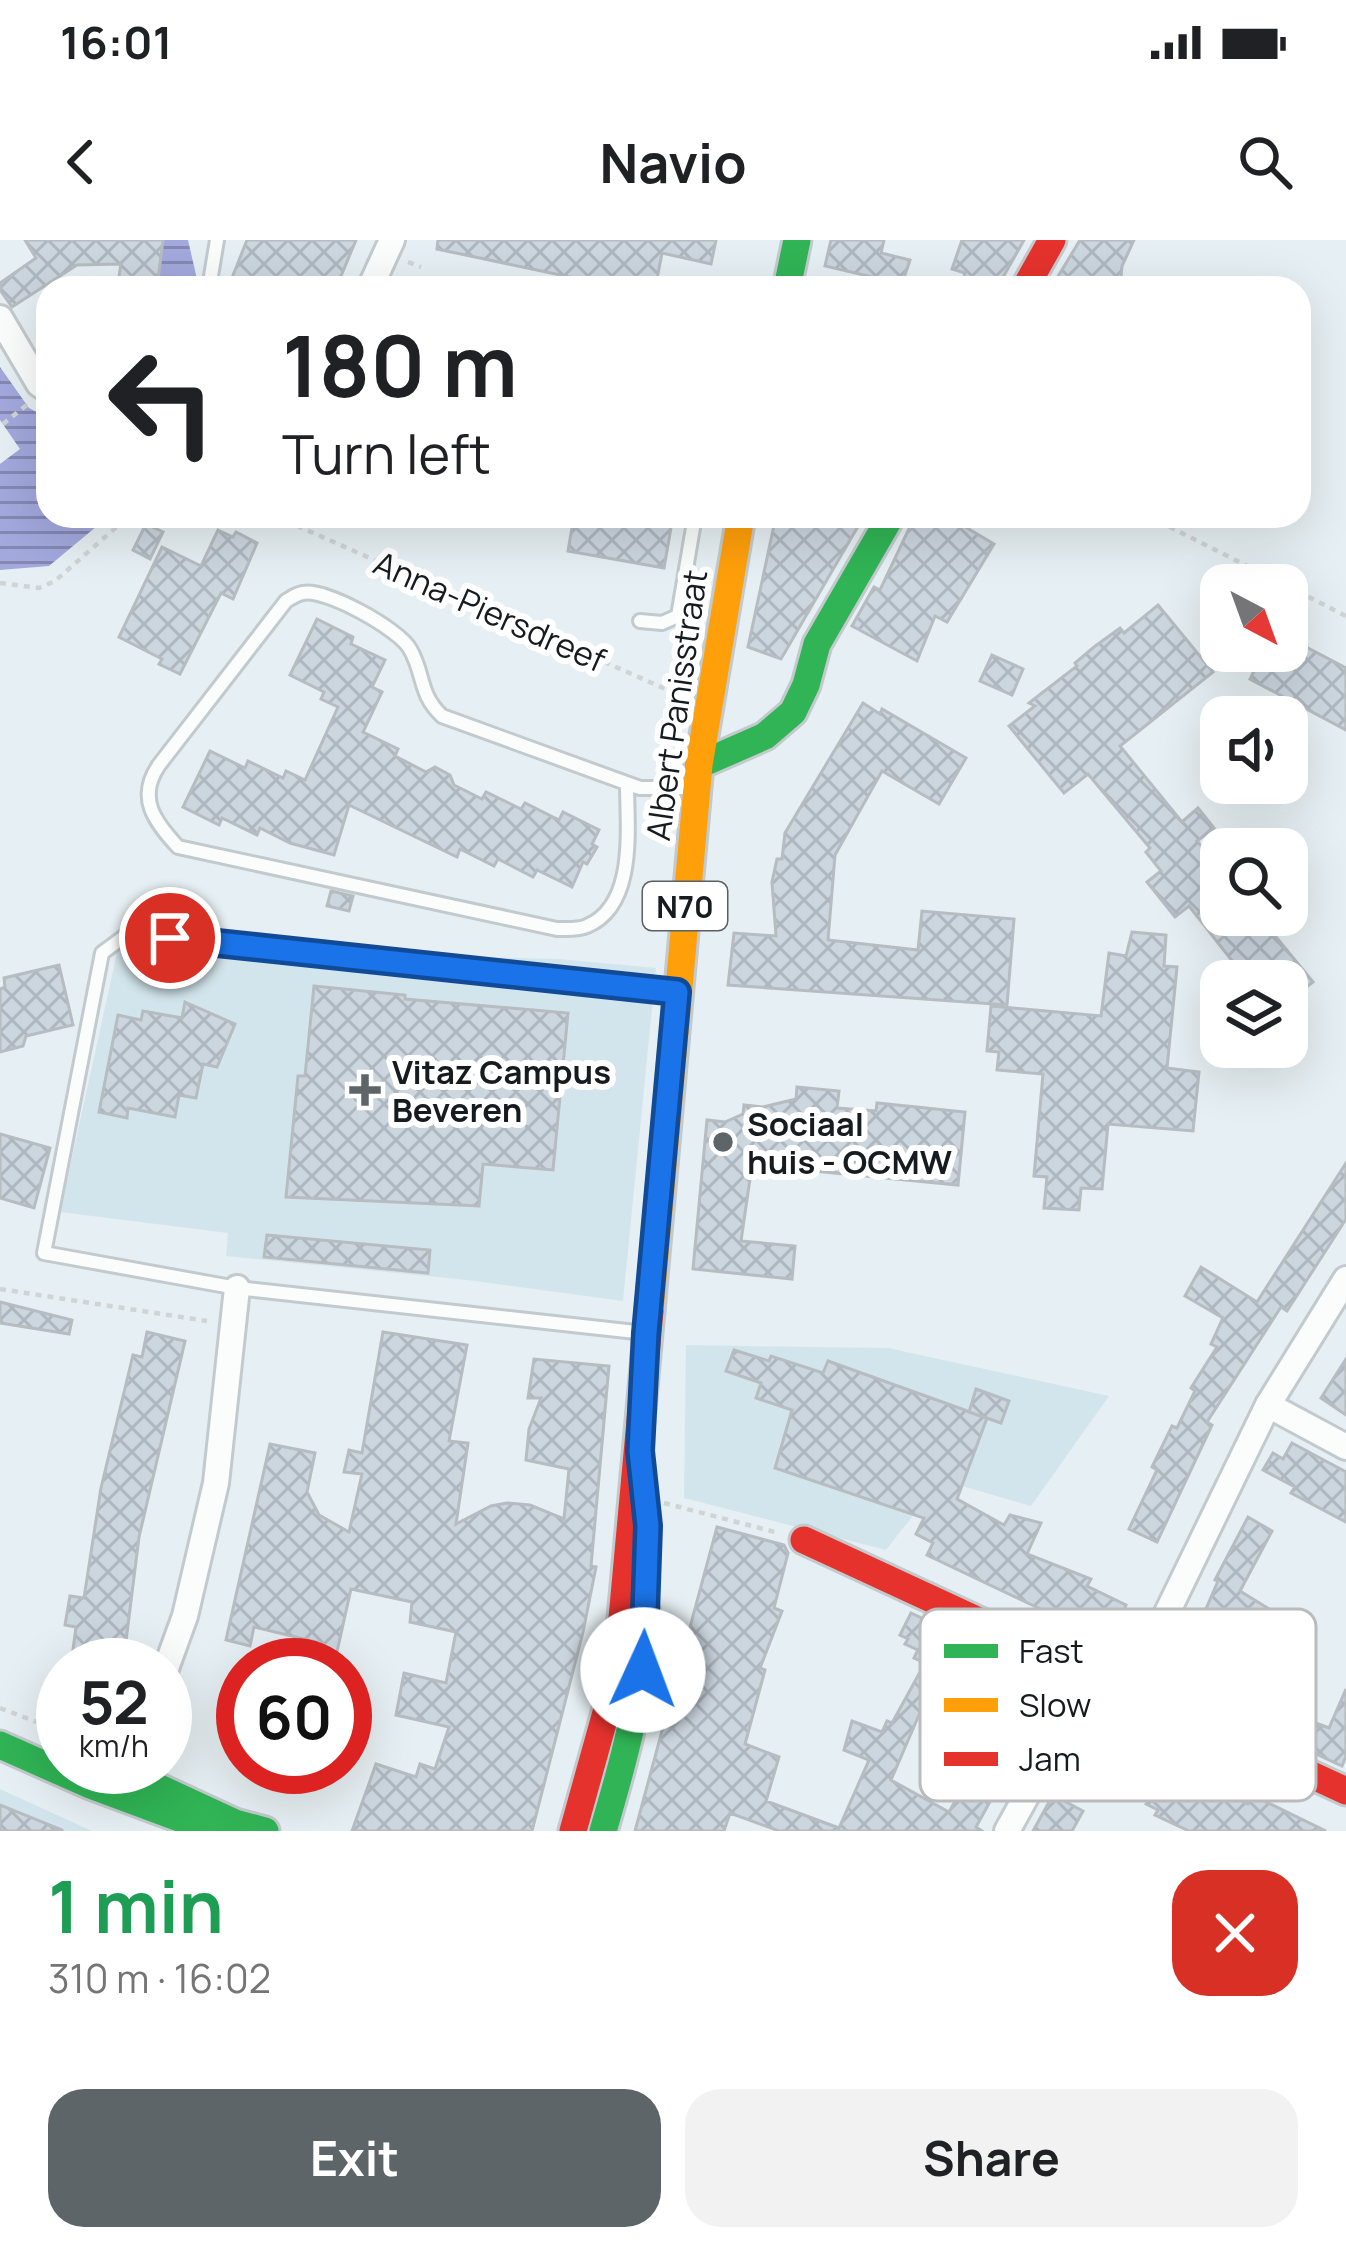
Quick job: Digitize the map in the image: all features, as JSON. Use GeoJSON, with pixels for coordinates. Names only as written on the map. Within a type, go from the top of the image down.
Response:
{"type":"FeatureCollection","features":[{"type":"Feature","properties":{"kind":"main road"},"geometry":{"type":"LineString","coordinates":[[790,276],[797,240]]}},
{"type":"Feature","properties":{"kind":"main road"},"geometry":{"type":"LineString","coordinates":[[1032,276],[1052,240]]}},
{"type":"Feature","properties":{"kind":"main road","name":"Albert Panisstraat"},"geometry":{"type":"LineString","coordinates":[[646,1333],[698,776],[739,528]]}},
{"type":"Feature","properties":{"kind":"main road"},"geometry":{"type":"LineString","coordinates":[[698,776],[765,736],[793,712],[817,644],[884,528]]}},
{"type":"Feature","properties":{"kind":"main road","name":"N70"},"geometry":{"type":"LineString","coordinates":[[573,1831],[617,1673],[640,1451],[646,1333]]}},
{"type":"Feature","properties":{"kind":"main road","name":"N70"},"geometry":{"type":"LineString","coordinates":[[603,1831],[633,1732],[643,1670],[648,1526],[640,1451]]}},
{"type":"Feature","properties":{"kind":"main road"},"geometry":{"type":"LineString","coordinates":[[804,1540],[949,1609]]}},
{"type":"Feature","properties":{"kind":"main road"},"geometry":{"type":"LineString","coordinates":[[0,1727],[36,1741]]}},
{"type":"Feature","properties":{"kind":"main road"},"geometry":{"type":"LineString","coordinates":[[0,1745],[36,1754]]}},
{"type":"Feature","properties":{"kind":"main road"},"geometry":{"type":"LineString","coordinates":[[1316,1778],[1346,1791]]}},
{"type":"Feature","properties":{"kind":"main road"},"geometry":{"type":"LineString","coordinates":[[152,1794],[214,1831]]}},
{"type":"Feature","properties":{"kind":"main road"},"geometry":{"type":"LineString","coordinates":[[166,1794],[266,1831]]}},
{"type":"Feature","properties":{"kind":"street"},"geometry":{"type":"LineString","coordinates":[[376,276],[392,240]]}},
{"type":"Feature","properties":{"kind":"street"},"geometry":{"type":"LineString","coordinates":[[0,318],[36,379]]}},
{"type":"Feature","properties":{"kind":"street"},"geometry":{"type":"LineString","coordinates":[[1169,1609],[1268,1405],[1346,1279]]}},
{"type":"Feature","properties":{"kind":"street"},"geometry":{"type":"LineString","coordinates":[[176,1638],[216,1483],[238,1288]]}},
{"type":"Feature","properties":{"kind":"street"},"geometry":{"type":"LineString","coordinates":[[1268,1405],[1346,1447]]}},
{"type":"Feature","properties":{"kind":"street"},"geometry":{"type":"LineString","coordinates":[[1007,1831],[1024,1801]]}},
{"type":"Feature","properties":{"kind":"lane"},"geometry":{"type":"LineString","coordinates":[[211,276],[217,240]]}},
{"type":"Feature","properties":{"kind":"lane"},"geometry":{"type":"LineString","coordinates":[[640,621],[662,622],[678,616],[693,528]]}},
{"type":"Feature","properties":{"kind":"lane"},"geometry":{"type":"LineString","coordinates":[[628,784],[626,868],[612,905],[587,926],[557,929],[178,847],[151,814],[147,794],[148,780],[243,656],[286,601],[304,592],[326,595],[392,631],[409,647],[425,700],[442,716],[640,788],[698,776]]}},
{"type":"Feature","properties":{"kind":"lane"},"geometry":{"type":"LineString","coordinates":[[646,1333],[238,1288],[44,1253],[103,953],[129,933],[677,992]]}},
{"type":"Feature","properties":{"kind":"path"},"geometry":{"type":"LineString","coordinates":[[0,583],[39,588],[55,581],[115,528]]}},
{"type":"Feature","properties":{"kind":"path","name":"Anna-Piersdreef"},"geometry":{"type":"LineString","coordinates":[[302,528],[706,707]]}},
{"type":"Feature","properties":{"kind":"path"},"geometry":{"type":"LineString","coordinates":[[1172,528],[1243,564]]}},
{"type":"Feature","properties":{"kind":"path"},"geometry":{"type":"LineString","coordinates":[[1308,597],[1346,616]]}},
{"type":"Feature","properties":{"kind":"path"},"geometry":{"type":"LineString","coordinates":[[0,1289],[231,1325]]}},
{"type":"Feature","properties":{"kind":"path"},"geometry":{"type":"LineString","coordinates":[[645,1498],[804,1540]]}},
{"type":"Feature","properties":{"kind":"path"},"geometry":{"type":"LineString","coordinates":[[0,1708],[36,1722]]}},
{"type":"Feature","properties":{"kind":"shaded area","name":"Vitaz Campus Beveren"},"geometry":{"type":"Polygon","coordinates":[[[118,948],[559,959],[656,968],[623,1301],[226,1256],[228,1233],[60,1212],[118,948]]]}},
{"type":"Feature","properties":{"kind":"shaded area"},"geometry":{"type":"Polygon","coordinates":[[[686,1345],[888,1348],[1109,1396],[1031,1506],[941,1480],[886,1550],[684,1498],[686,1345]]]}},
{"type":"Feature","properties":{"kind":"shaded area"},"geometry":{"type":"Polygon","coordinates":[[[0,1789],[92,1831],[0,1831],[0,1789]]]}},
{"type":"Feature","properties":{"kind":"water"},"geometry":{"type":"Polygon","coordinates":[[[161,240],[188,240],[196,276],[159,276],[161,240]]]}},
{"type":"Feature","properties":{"kind":"water"},"geometry":{"type":"Polygon","coordinates":[[[0,367],[36,412],[36,528],[95,528],[49,566],[0,570],[0,464],[20,449],[0,420],[0,367]]]}},
{"type":"Feature","properties":{"kind":"building"},"geometry":{"type":"Polygon","coordinates":[[[25,240],[163,240],[158,276],[119,276],[121,264],[77,265],[60,276],[36,276],[36,291],[12,307],[0,283],[36,258],[25,240]]]}},
{"type":"Feature","properties":{"kind":"building"},"geometry":{"type":"Polygon","coordinates":[[[247,240],[356,240],[341,276],[233,276],[247,240]]]}},
{"type":"Feature","properties":{"kind":"building"},"geometry":{"type":"Polygon","coordinates":[[[438,240],[716,240],[711,264],[662,253],[658,276],[565,276],[437,249],[438,240]]]}},
{"type":"Feature","properties":{"kind":"building"},"geometry":{"type":"Polygon","coordinates":[[[831,240],[884,240],[881,253],[910,260],[905,276],[868,276],[825,266],[831,240]]]}},
{"type":"Feature","properties":{"kind":"building"},"geometry":{"type":"Polygon","coordinates":[[[962,240],[1024,240],[1004,276],[964,276],[952,269],[962,240]]]}},
{"type":"Feature","properties":{"kind":"building"},"geometry":{"type":"Polygon","coordinates":[[[1080,240],[1134,240],[1121,276],[1058,276],[1080,240]]]}},
{"type":"Feature","properties":{"kind":"building"},"geometry":{"type":"Polygon","coordinates":[[[144,528],[163,532],[150,559],[133,550],[144,528]]]}},
{"type":"Feature","properties":{"kind":"building"},"geometry":{"type":"Polygon","coordinates":[[[572,528],[671,528],[664,568],[568,551],[572,528]]]}},
{"type":"Feature","properties":{"kind":"building"},"geometry":{"type":"Polygon","coordinates":[[[773,528],[857,528],[781,659],[748,647],[773,528]]]}},
{"type":"Feature","properties":{"kind":"building"},"geometry":{"type":"Polygon","coordinates":[[[909,528],[967,528],[994,544],[947,622],[935,616],[917,661],[852,626],[874,587],[880,590],[909,528]]]}},
{"type":"Feature","properties":{"kind":"building"},"geometry":{"type":"Polygon","coordinates":[[[218,530],[233,537],[236,532],[257,543],[233,599],[221,593],[180,674],[119,637],[162,547],[201,566],[218,530]]]}},
{"type":"Feature","properties":{"kind":"building"},"geometry":{"type":"Polygon","coordinates":[[[1158,605],[1200,656],[1200,672],[1213,672],[1120,746],[1182,822],[1198,808],[1214,828],[1200,828],[1197,841],[1200,920],[1189,906],[1175,917],[1147,882],[1161,871],[1146,852],[1150,848],[1088,774],[1064,793],[1009,726],[1094,647],[1120,628],[1124,633],[1158,605]]]}},
{"type":"Feature","properties":{"kind":"building"},"geometry":{"type":"Polygon","coordinates":[[[317,619],[353,637],[351,644],[385,660],[372,687],[382,692],[363,732],[398,749],[395,756],[426,772],[435,767],[450,775],[454,785],[482,799],[486,792],[521,809],[525,803],[559,820],[563,812],[599,830],[592,844],[597,847],[587,864],[583,862],[572,887],[537,870],[533,877],[498,859],[494,866],[460,849],[457,857],[349,805],[334,855],[290,843],[260,828],[257,835],[222,818],[219,825],[183,807],[210,751],[245,768],[248,761],[283,778],[286,771],[305,780],[338,707],[321,699],[324,692],[290,675],[317,619]]]}},
{"type":"Feature","properties":{"kind":"building"},"geometry":{"type":"Polygon","coordinates":[[[1308,648],[1346,668],[1346,730],[1308,710],[1308,696],[1282,696],[1250,679],[1254,672],[1308,672],[1308,648]]]}},
{"type":"Feature","properties":{"kind":"building"},"geometry":{"type":"Polygon","coordinates":[[[992,655],[1023,669],[1012,695],[980,681],[992,655]]]}},
{"type":"Feature","properties":{"kind":"building"},"geometry":{"type":"Polygon","coordinates":[[[863,703],[880,714],[882,709],[966,758],[939,804],[882,771],[835,855],[828,940],[918,950],[922,911],[1014,919],[1007,1005],[728,985],[734,933],[776,936],[772,882],[777,859],[782,859],[785,833],[863,703]]]}},
{"type":"Feature","properties":{"kind":"building"},"geometry":{"type":"Polygon","coordinates":[[[331,891],[353,896],[349,911],[327,906],[331,891]]]}},
{"type":"Feature","properties":{"kind":"building"},"geometry":{"type":"Polygon","coordinates":[[[1132,932],[1166,935],[1164,966],[1177,967],[1167,1068],[1199,1072],[1193,1131],[1108,1124],[1102,1189],[1081,1188],[1079,1210],[1044,1208],[1047,1177],[1034,1176],[1043,1074],[997,1070],[999,1052],[987,1051],[991,1006],[1101,1016],[1109,953],[1126,956],[1132,932]]]}},
{"type":"Feature","properties":{"kind":"building"},"geometry":{"type":"Polygon","coordinates":[[[1213,936],[1275,936],[1295,960],[1231,960],[1213,936]]]}},
{"type":"Feature","properties":{"kind":"building"},"geometry":{"type":"Polygon","coordinates":[[[59,965],[73,1025],[26,1036],[23,1046],[0,1052],[4,978],[59,965]]]}},
{"type":"Feature","properties":{"kind":"building"},"geometry":{"type":"Polygon","coordinates":[[[314,986],[568,1013],[553,1170],[483,1164],[479,1206],[286,1197],[298,1076],[305,1076],[314,986]]]}},
{"type":"Feature","properties":{"kind":"building"},"geometry":{"type":"Polygon","coordinates":[[[185,1002],[235,1024],[217,1067],[203,1064],[196,1098],[179,1095],[175,1117],[128,1108],[127,1118],[99,1112],[118,1015],[141,1020],[143,1011],[182,1018],[185,1002]]]}},
{"type":"Feature","properties":{"kind":"building"},"geometry":{"type":"Polygon","coordinates":[[[797,1087],[839,1091],[837,1108],[876,1111],[877,1103],[965,1112],[958,1185],[752,1165],[741,1241],[795,1246],[792,1279],[693,1269],[707,1120],[725,1122],[743,1114],[744,1105],[763,1107],[796,1099],[797,1087]]]}},
{"type":"Feature","properties":{"kind":"building"},"geometry":{"type":"Polygon","coordinates":[[[0,1134],[50,1148],[34,1208],[0,1198],[0,1134]]]}},
{"type":"Feature","properties":{"kind":"building"},"geometry":{"type":"Polygon","coordinates":[[[1346,1163],[1346,1219],[1287,1311],[1281,1307],[1207,1422],[1212,1425],[1157,1542],[1129,1529],[1157,1470],[1152,1467],[1217,1347],[1211,1344],[1223,1318],[1185,1296],[1201,1267],[1257,1302],[1346,1163]]]}},
{"type":"Feature","properties":{"kind":"building"},"geometry":{"type":"Polygon","coordinates":[[[267,1235],[430,1250],[428,1273],[264,1257],[267,1235]]]}},
{"type":"Feature","properties":{"kind":"building"},"geometry":{"type":"Polygon","coordinates":[[[0,1302],[72,1320],[69,1334],[0,1323],[0,1302]]]}},
{"type":"Feature","properties":{"kind":"building"},"geometry":{"type":"Polygon","coordinates":[[[147,1332],[185,1341],[139,1537],[126,1638],[75,1638],[76,1627],[65,1625],[70,1596],[84,1598],[101,1488],[133,1355],[142,1357],[147,1332]]]}},
{"type":"Feature","properties":{"kind":"building"},"geometry":{"type":"Polygon","coordinates":[[[383,1332],[467,1345],[449,1441],[468,1443],[456,1524],[507,1503],[530,1505],[564,1519],[569,1469],[526,1460],[529,1429],[541,1398],[528,1398],[534,1359],[609,1366],[591,1566],[596,1567],[532,1831],[352,1831],[365,1794],[372,1794],[376,1764],[416,1777],[420,1764],[435,1769],[449,1727],[396,1715],[404,1673],[446,1683],[456,1632],[410,1622],[412,1602],[351,1589],[340,1638],[300,1638],[254,1627],[252,1638],[226,1638],[270,1444],[315,1453],[307,1492],[319,1515],[349,1532],[362,1474],[344,1472],[349,1450],[362,1453],[383,1332]]]}},
{"type":"Feature","properties":{"kind":"building"},"geometry":{"type":"Polygon","coordinates":[[[734,1350],[823,1373],[828,1361],[987,1418],[957,1499],[1004,1525],[1010,1515],[1041,1523],[1027,1554],[1091,1579],[1087,1586],[1126,1605],[1125,1609],[1041,1609],[927,1555],[933,1543],[916,1534],[924,1518],[775,1468],[792,1410],[756,1398],[761,1383],[726,1371],[734,1350]]]}},
{"type":"Feature","properties":{"kind":"building"},"geometry":{"type":"Polygon","coordinates":[[[1346,1359],[1346,1415],[1321,1398],[1346,1359]]]}},
{"type":"Feature","properties":{"kind":"building"},"geometry":{"type":"Polygon","coordinates":[[[976,1389],[1009,1401],[1001,1423],[969,1412],[976,1389]]]}},
{"type":"Feature","properties":{"kind":"building"},"geometry":{"type":"Polygon","coordinates":[[[1292,1443],[1346,1472],[1346,1522],[1291,1493],[1295,1487],[1263,1470],[1273,1453],[1283,1459],[1292,1443]]]}},
{"type":"Feature","properties":{"kind":"building"},"geometry":{"type":"Polygon","coordinates":[[[1248,1517],[1272,1531],[1240,1591],[1269,1609],[1206,1609],[1215,1580],[1248,1517]]]}},
{"type":"Feature","properties":{"kind":"building"},"geometry":{"type":"Polygon","coordinates":[[[717,1527],[784,1545],[788,1553],[774,1608],[782,1611],[760,1668],[765,1670],[745,1744],[779,1757],[766,1801],[839,1828],[869,1760],[844,1750],[852,1721],[882,1732],[887,1721],[892,1723],[920,1672],[920,1713],[891,1780],[920,1796],[920,1801],[949,1812],[955,1801],[990,1801],[976,1827],[982,1831],[779,1831],[730,1813],[724,1831],[635,1831],[717,1527]]]}},
{"type":"Feature","properties":{"kind":"building"},"geometry":{"type":"Polygon","coordinates":[[[911,1613],[920,1617],[920,1661],[914,1658],[918,1650],[905,1644],[908,1639],[900,1635],[911,1613]]]}},
{"type":"Feature","properties":{"kind":"building"},"geometry":{"type":"Polygon","coordinates":[[[1346,1689],[1346,1756],[1342,1766],[1316,1754],[1316,1723],[1329,1728],[1346,1689]]]}},
{"type":"Feature","properties":{"kind":"building"},"geometry":{"type":"Polygon","coordinates":[[[1050,1801],[1064,1801],[1083,1811],[1072,1831],[1033,1831],[1050,1801]]]}},
{"type":"Feature","properties":{"kind":"building"},"geometry":{"type":"Polygon","coordinates":[[[1264,1801],[1326,1831],[1189,1831],[1155,1815],[1158,1810],[1146,1804],[1264,1801]]]}},
{"type":"Feature","properties":{"kind":"building"},"geometry":{"type":"Polygon","coordinates":[[[0,1805],[62,1830],[62,1831],[0,1831],[0,1805]]]}},
{"type":"Feature","properties":{"kind":"traffic: fast"},"geometry":{"type":"LineString","coordinates":[[790,276],[797,240]]}},
{"type":"Feature","properties":{"kind":"traffic: fast"},"geometry":{"type":"LineString","coordinates":[[699,765],[765,736],[793,712],[817,644],[884,528]]}},
{"type":"Feature","properties":{"kind":"traffic: fast"},"geometry":{"type":"LineString","coordinates":[[603,1831],[632,1722],[645,1610]]}},
{"type":"Feature","properties":{"kind":"traffic: fast"},"geometry":{"type":"LineString","coordinates":[[0,1745],[214,1831]]}},
{"type":"Feature","properties":{"kind":"traffic: fast"},"geometry":{"type":"LineString","coordinates":[[172,1794],[235,1823],[265,1831]]}},
{"type":"Feature","properties":{"kind":"traffic: slow"},"geometry":{"type":"LineString","coordinates":[[650,1311],[699,765],[739,528]]}},
{"type":"Feature","properties":{"kind":"traffic: jam"},"geometry":{"type":"LineString","coordinates":[[1032,276],[1052,240]]}},
{"type":"Feature","properties":{"kind":"traffic: jam"},"geometry":{"type":"LineString","coordinates":[[573,1831],[617,1673],[650,1311]]}},
{"type":"Feature","properties":{"kind":"traffic: jam"},"geometry":{"type":"LineString","coordinates":[[804,1540],[953,1609]]}},
{"type":"Feature","properties":{"kind":"traffic: jam"},"geometry":{"type":"LineString","coordinates":[[1316,1777],[1346,1791]]}},
{"type":"Feature","properties":{"kind":"place","name":"Vitaz Campus Beveren"},"geometry":{"type":"Point","coordinates":[365,1090]}},
{"type":"Feature","properties":{"kind":"place","name":"Sociaal huis - OCMW"},"geometry":{"type":"Point","coordinates":[723,1142]}},
{"type":"Feature","properties":{"kind":"route"},"geometry":{"type":"LineString","coordinates":[[170,938],[677,992],[640,1451],[648,1526],[643,1670]]}}]}
